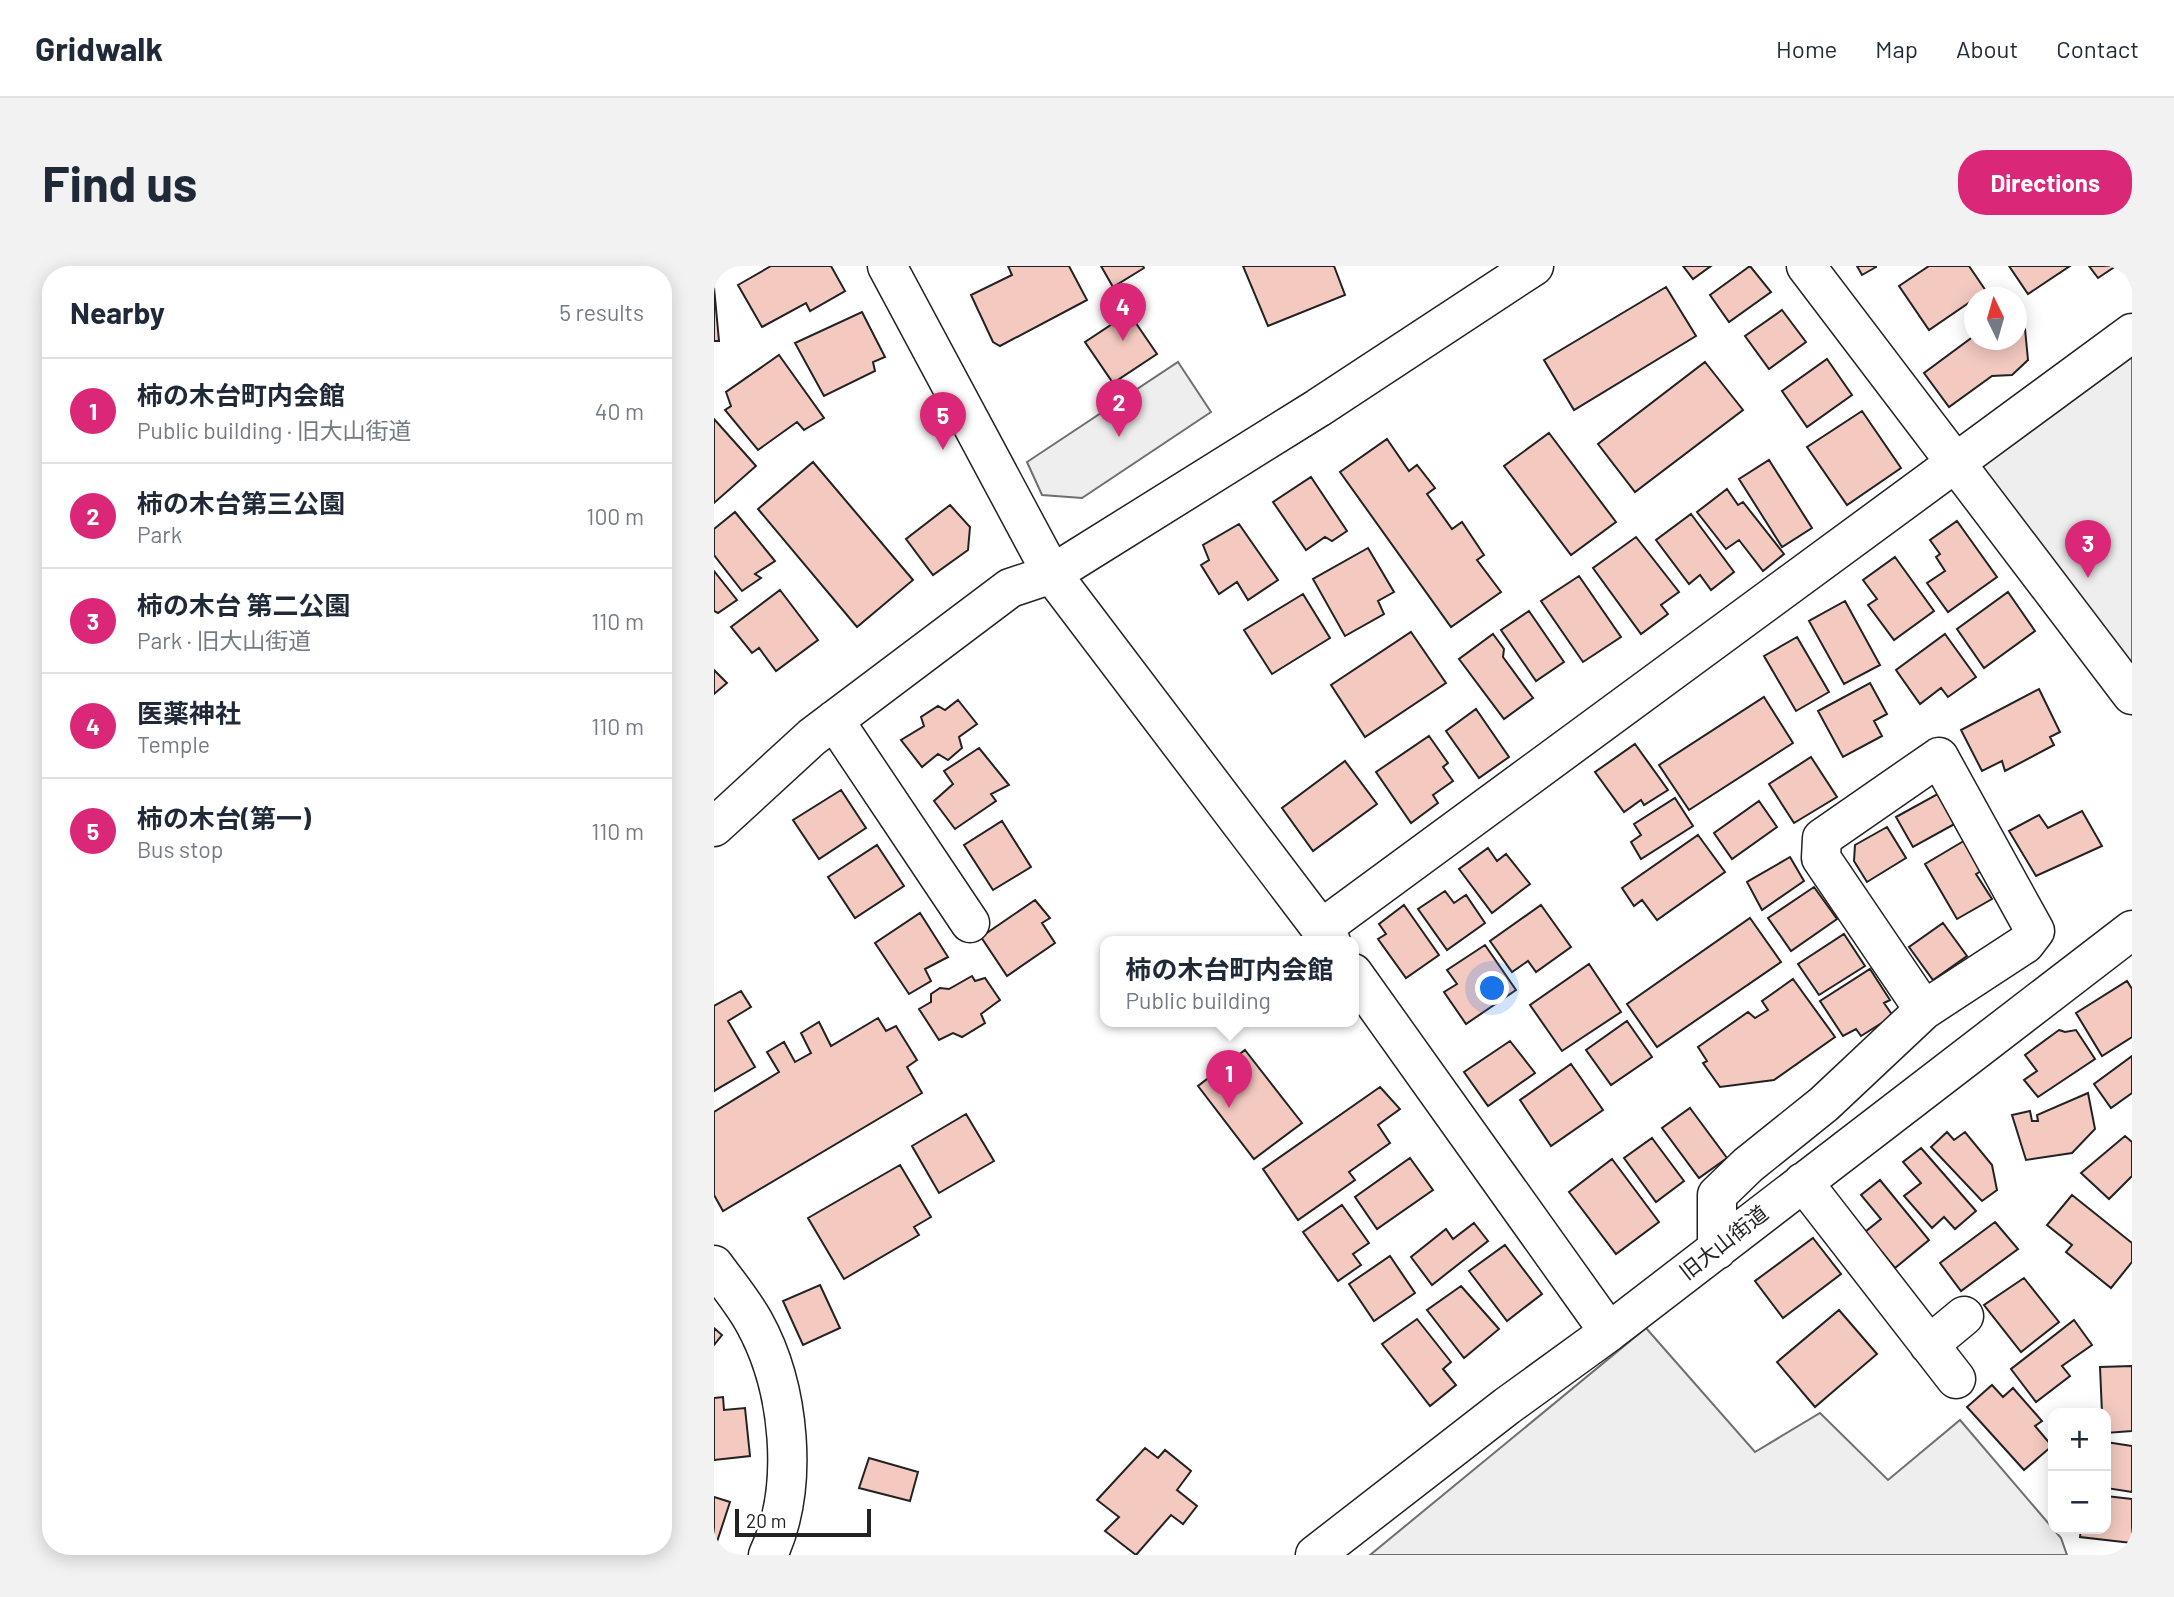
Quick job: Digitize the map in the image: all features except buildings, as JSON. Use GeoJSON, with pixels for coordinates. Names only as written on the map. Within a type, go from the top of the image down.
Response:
{"type":"FeatureCollection","features":[{"type":"Feature","properties":{"kind":"street"},"geometry":{"type":"LineString","coordinates":[[887,266],[1052,574],[1326,935],[1956,461],[2132,333]]}},
{"type":"Feature","properties":{"kind":"street"},"geometry":{"type":"LineString","coordinates":[[714,827],[812,737],[1010,588],[1052,574],[1318,408],[1534,266]]}},
{"type":"Feature","properties":{"kind":"street"},"geometry":{"type":"LineString","coordinates":[[1807,266],[2132,695]]}},
{"type":"Feature","properties":{"kind":"street"},"geometry":{"type":"LineString","coordinates":[[835,720],[970,923]]}},
{"type":"Feature","properties":{"kind":"street"},"geometry":{"type":"LineString","coordinates":[[1717,1250],[1717,1195],[1748,1165],[1824,1104],[1924,1010],[2025,944],[2035,931],[1940,757],[1822,838],[1821,858],[1924,1010]]}},
{"type":"Feature","properties":{"kind":"street","name":"旧大山街道"},"geometry":{"type":"LineString","coordinates":[[1315,1555],[2132,930]]}},
{"type":"Feature","properties":{"kind":"street"},"geometry":{"type":"LineString","coordinates":[[1359,981],[1609,1332]]}},
{"type":"Feature","properties":{"kind":"street"},"geometry":{"type":"LineString","coordinates":[[1803,1182],[1956,1379]]}},
{"type":"Feature","properties":{"kind":"street"},"geometry":{"type":"LineString","coordinates":[[714,1265],[754,1322],[775,1370],[786,1418],[788,1483],[768,1555]]}},
{"type":"Feature","properties":{"kind":"street"},"geometry":{"type":"LineString","coordinates":[[1929,1345],[1964,1316]]}},
{"type":"Feature","properties":{"kind":"shaded area"},"geometry":{"type":"Polygon","coordinates":[[[2132,333],[2132,695],[1956,461],[2132,333]]]}},
{"type":"Feature","properties":{"kind":"shaded area"},"geometry":{"type":"Polygon","coordinates":[[[1178,362],[1211,412],[1082,498],[1042,495],[1027,462],[1178,362]]]}},
{"type":"Feature","properties":{"kind":"shaded area"},"geometry":{"type":"Polygon","coordinates":[[[1646,1328],[1755,1452],[1820,1413],[1888,1480],[1960,1420],[2048,1523],[2048,1534],[2058,1534],[2061,1538],[2067,1555],[1370,1555],[1646,1328]]]}},
{"type":"Feature","properties":{"kind":"place","name":"医薬神社"},"geometry":{"type":"Point","coordinates":[1123,341]}},
{"type":"Feature","properties":{"kind":"place","name":"柿の木台第三公園"},"geometry":{"type":"Point","coordinates":[1119,437]}},
{"type":"Feature","properties":{"kind":"place","name":"柿の木台(第一)"},"geometry":{"type":"Point","coordinates":[943,450]}},
{"type":"Feature","properties":{"kind":"place","name":"柿の木台 第二公園"},"geometry":{"type":"Point","coordinates":[2088,578]}},
{"type":"Feature","properties":{"kind":"place","name":"柿の木台町内会館"},"geometry":{"type":"Point","coordinates":[1229,1108]}}]}
